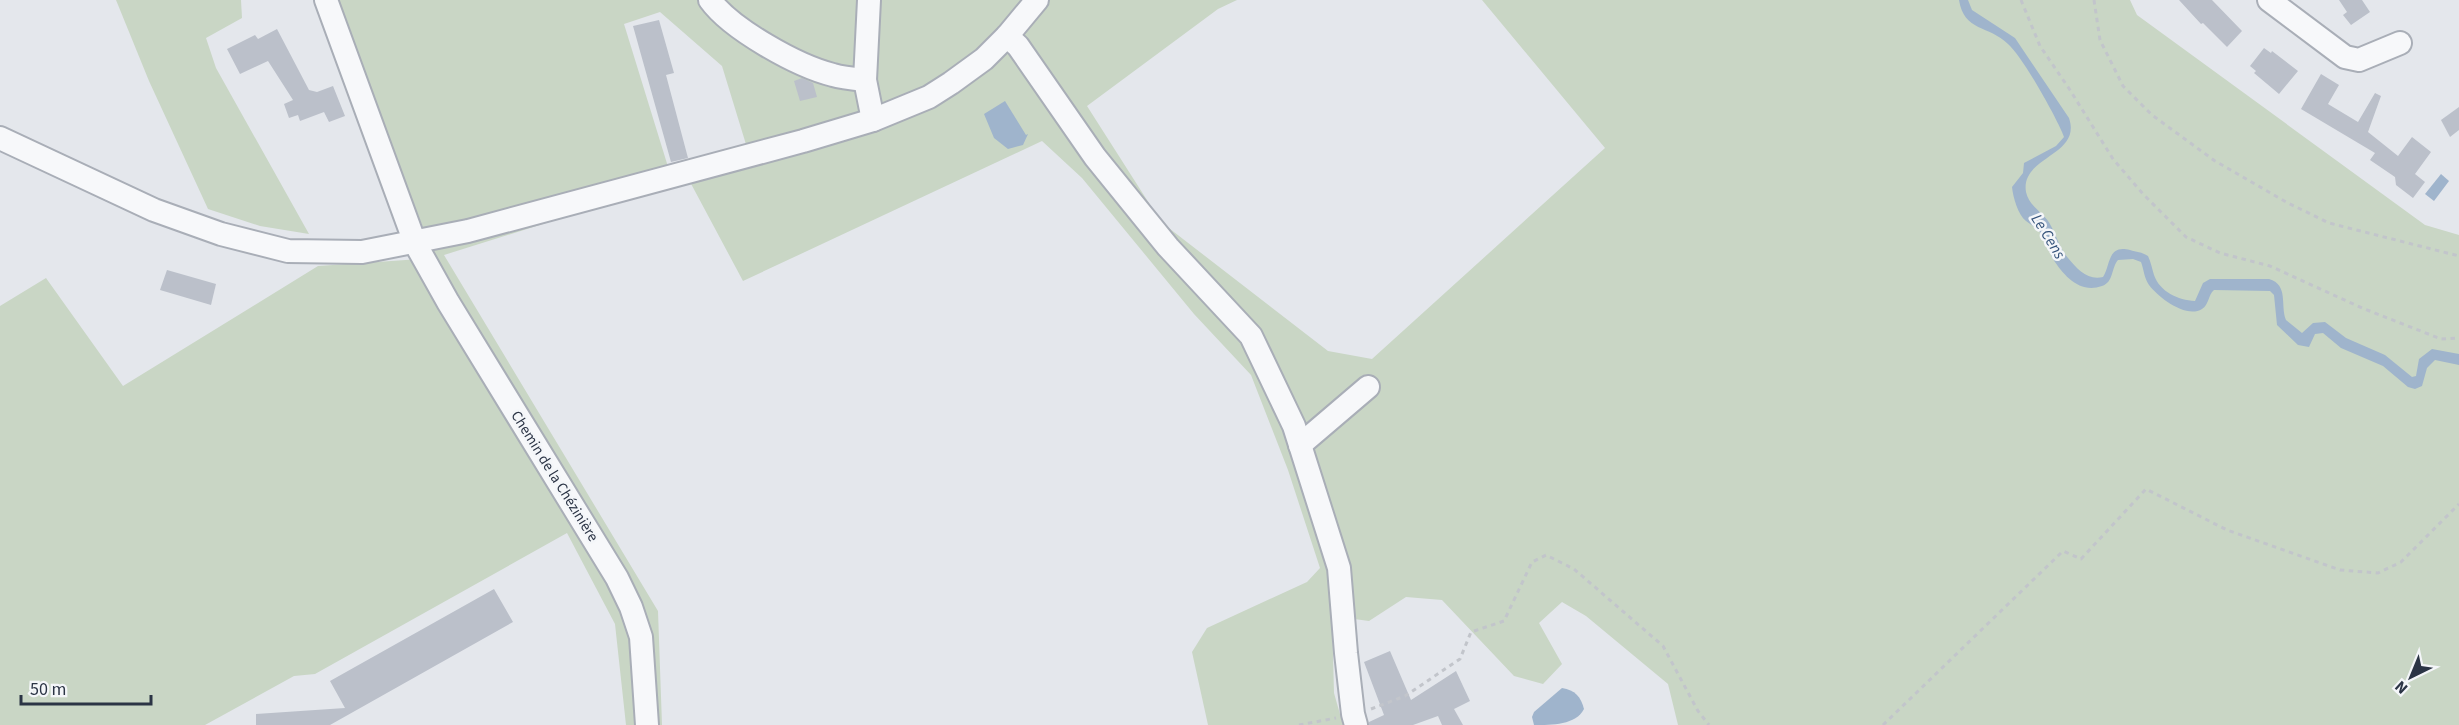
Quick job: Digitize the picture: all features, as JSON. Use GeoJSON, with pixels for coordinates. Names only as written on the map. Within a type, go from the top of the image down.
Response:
{"type":"FeatureCollection","features":[{"type":"Feature","properties":{"kind":"street","name":"Chemin de la Chézinière"},"geometry":{"type":"LineString","coordinates":[[326,0],[415,243],[448,302],[617,578],[631,607],[641,637],[647,725]]}},
{"type":"Feature","properties":{"kind":"street"},"geometry":{"type":"LineString","coordinates":[[710,0],[718,12],[781,54],[832,75],[865,80]]}},
{"type":"Feature","properties":{"kind":"street"},"geometry":{"type":"LineString","coordinates":[[869,0],[865,80],[873,120]]}},
{"type":"Feature","properties":{"kind":"street"},"geometry":{"type":"LineString","coordinates":[[0,138],[154,210],[221,234],[288,251],[362,252],[468,231],[873,120],[929,97],[984,59],[1037,0]]}},
{"type":"Feature","properties":{"kind":"street"},"geometry":{"type":"LineString","coordinates":[[2269,0],[2345,57],[2359,60],[2400,43]]}},
{"type":"Feature","properties":{"kind":"street"},"geometry":{"type":"LineString","coordinates":[[1007,36],[1018,46],[1095,156],[1168,247],[1251,336],[1294,426],[1339,568],[1355,720]]}},
{"type":"Feature","properties":{"kind":"street"},"geometry":{"type":"LineString","coordinates":[[1300,445],[1368,387]]}},
{"type":"Feature","properties":{"kind":"path"},"geometry":{"type":"LineString","coordinates":[[2021,0],[2040,46],[2113,159],[2143,194],[2186,237],[2220,254],[2270,266],[2362,308],[2441,339],[2459,338]]}},
{"type":"Feature","properties":{"kind":"path"},"geometry":{"type":"LineString","coordinates":[[2094,0],[2100,40],[2123,86],[2152,115],[2215,161],[2286,202],[2329,223],[2459,256]]}},
{"type":"Feature","properties":{"kind":"path"},"geometry":{"type":"LineString","coordinates":[[1883,725],[2063,551],[2081,559],[2146,489],[2228,530],[2340,570],[2378,573],[2401,562],[2459,504]]}},
{"type":"Feature","properties":{"kind":"path"},"geometry":{"type":"LineString","coordinates":[[1299,725],[1355,720],[1405,696],[1460,659],[1471,632],[1504,621],[1532,562],[1546,555],[1575,569],[1663,646],[1698,711],[1709,725]]}},
{"type":"Feature","properties":{"kind":"green space"},"geometry":{"type":"Polygon","coordinates":[[[116,0],[241,0],[242,18],[206,38],[216,68],[309,234],[260,226],[208,209],[149,81],[116,0]]]}},
{"type":"Feature","properties":{"kind":"green space"},"geometry":{"type":"Polygon","coordinates":[[[333,0],[1237,0],[1218,9],[1087,106],[1161,222],[1328,351],[1372,359],[1605,148],[1482,0],[2130,0],[2137,15],[2425,225],[2459,235],[2459,725],[1678,725],[1668,684],[1586,616],[1562,602],[1539,623],[1562,664],[1543,684],[1514,676],[1442,600],[1406,597],[1369,621],[1332,616],[1334,693],[1343,725],[1208,725],[1192,652],[1207,628],[1307,582],[1320,568],[1288,470],[1251,375],[1194,314],[1082,178],[1042,141],[743,281],[689,180],[752,164],[722,66],[660,12],[624,24],[673,183],[444,255],[658,611],[662,725],[626,725],[615,624],[567,533],[315,674],[294,676],[205,725],[0,725],[0,306],[46,278],[123,386],[318,266],[435,258],[333,0]]]}},
{"type":"Feature","properties":{"kind":"water","name":"Le Cens"},"geometry":{"type":"Polygon","coordinates":[[[1959,0],[1968,0],[1972,10],[2015,38],[2069,118],[2071,131],[2067,141],[2032,171],[2027,180],[2026,192],[2030,202],[2048,221],[2065,254],[2083,273],[2092,277],[2103,277],[2113,253],[2123,249],[2148,256],[2154,275],[2161,286],[2176,297],[2189,300],[2195,301],[2203,283],[2210,279],[2269,279],[2275,282],[2282,291],[2286,320],[2302,333],[2313,323],[2325,322],[2346,338],[2385,355],[2412,377],[2416,376],[2419,359],[2432,349],[2459,354],[2459,365],[2435,360],[2427,368],[2422,386],[2415,389],[2408,387],[2383,366],[2341,348],[2323,333],[2315,334],[2309,347],[2298,345],[2277,325],[2274,295],[2270,291],[2214,290],[2202,309],[2188,311],[2173,305],[2153,290],[2147,282],[2141,262],[2133,259],[2118,260],[2109,281],[2102,286],[2087,288],[2073,282],[2053,259],[2042,235],[2021,215],[2012,187],[2023,173],[2024,163],[2056,146],[2064,137],[2062,132],[2037,85],[2014,50],[2001,38],[1966,18],[1959,0]]]}},
{"type":"Feature","properties":{"kind":"water"},"geometry":{"type":"Polygon","coordinates":[[[1005,101],[1026,135],[1028,134],[1023,145],[1008,149],[994,138],[984,114],[1005,101]]]}},
{"type":"Feature","properties":{"kind":"water"},"geometry":{"type":"Polygon","coordinates":[[[2441,174],[2449,181],[2434,201],[2425,194],[2441,174]]]}},
{"type":"Feature","properties":{"kind":"water"},"geometry":{"type":"Polygon","coordinates":[[[1562,688],[1574,692],[1584,709],[1575,718],[1563,723],[1534,725],[1532,717],[1534,712],[1562,688]]]}},
{"type":"Feature","properties":{"kind":"building"},"geometry":{"type":"Polygon","coordinates":[[[2179,0],[2212,0],[2242,31],[2227,47],[2179,0]]]}},
{"type":"Feature","properties":{"kind":"building"},"geometry":{"type":"Polygon","coordinates":[[[2339,0],[2362,0],[2370,12],[2351,25],[2343,15],[2347,12],[2339,0]]]}},
{"type":"Feature","properties":{"kind":"building"},"geometry":{"type":"Polygon","coordinates":[[[659,20],[674,73],[666,75],[688,158],[671,162],[633,26],[659,20]]]}},
{"type":"Feature","properties":{"kind":"building"},"geometry":{"type":"Polygon","coordinates":[[[277,29],[309,90],[317,92],[333,86],[345,116],[329,122],[324,112],[300,121],[298,115],[289,118],[284,104],[293,100],[268,61],[240,74],[227,49],[255,35],[258,39],[277,29]]]}},
{"type":"Feature","properties":{"kind":"building"},"geometry":{"type":"Polygon","coordinates":[[[2264,48],[2271,53],[2272,51],[2298,71],[2279,94],[2254,73],[2256,71],[2250,66],[2264,48]]]}},
{"type":"Feature","properties":{"kind":"building"},"geometry":{"type":"Polygon","coordinates":[[[2321,74],[2339,85],[2328,104],[2358,122],[2375,93],[2381,96],[2368,132],[2398,156],[2412,137],[2431,152],[2415,174],[2425,182],[2413,198],[2396,185],[2395,177],[2370,160],[2375,153],[2301,109],[2321,74]]]}},
{"type":"Feature","properties":{"kind":"building"},"geometry":{"type":"Polygon","coordinates":[[[802,78],[813,83],[817,97],[800,101],[794,81],[802,78]]]}},
{"type":"Feature","properties":{"kind":"building"},"geometry":{"type":"Polygon","coordinates":[[[2459,107],[2459,130],[2450,137],[2441,120],[2459,107]]]}},
{"type":"Feature","properties":{"kind":"building"},"geometry":{"type":"Polygon","coordinates":[[[167,270],[216,284],[211,305],[160,290],[167,270]]]}},
{"type":"Feature","properties":{"kind":"building"},"geometry":{"type":"Polygon","coordinates":[[[494,589],[513,622],[330,725],[256,725],[256,714],[345,708],[330,681],[494,589]]]}},
{"type":"Feature","properties":{"kind":"building"},"geometry":{"type":"Polygon","coordinates":[[[1390,651],[1411,700],[1456,671],[1470,701],[1454,709],[1463,725],[1442,725],[1438,716],[1413,725],[1369,725],[1369,722],[1384,715],[1364,662],[1390,651]]]}}]}
